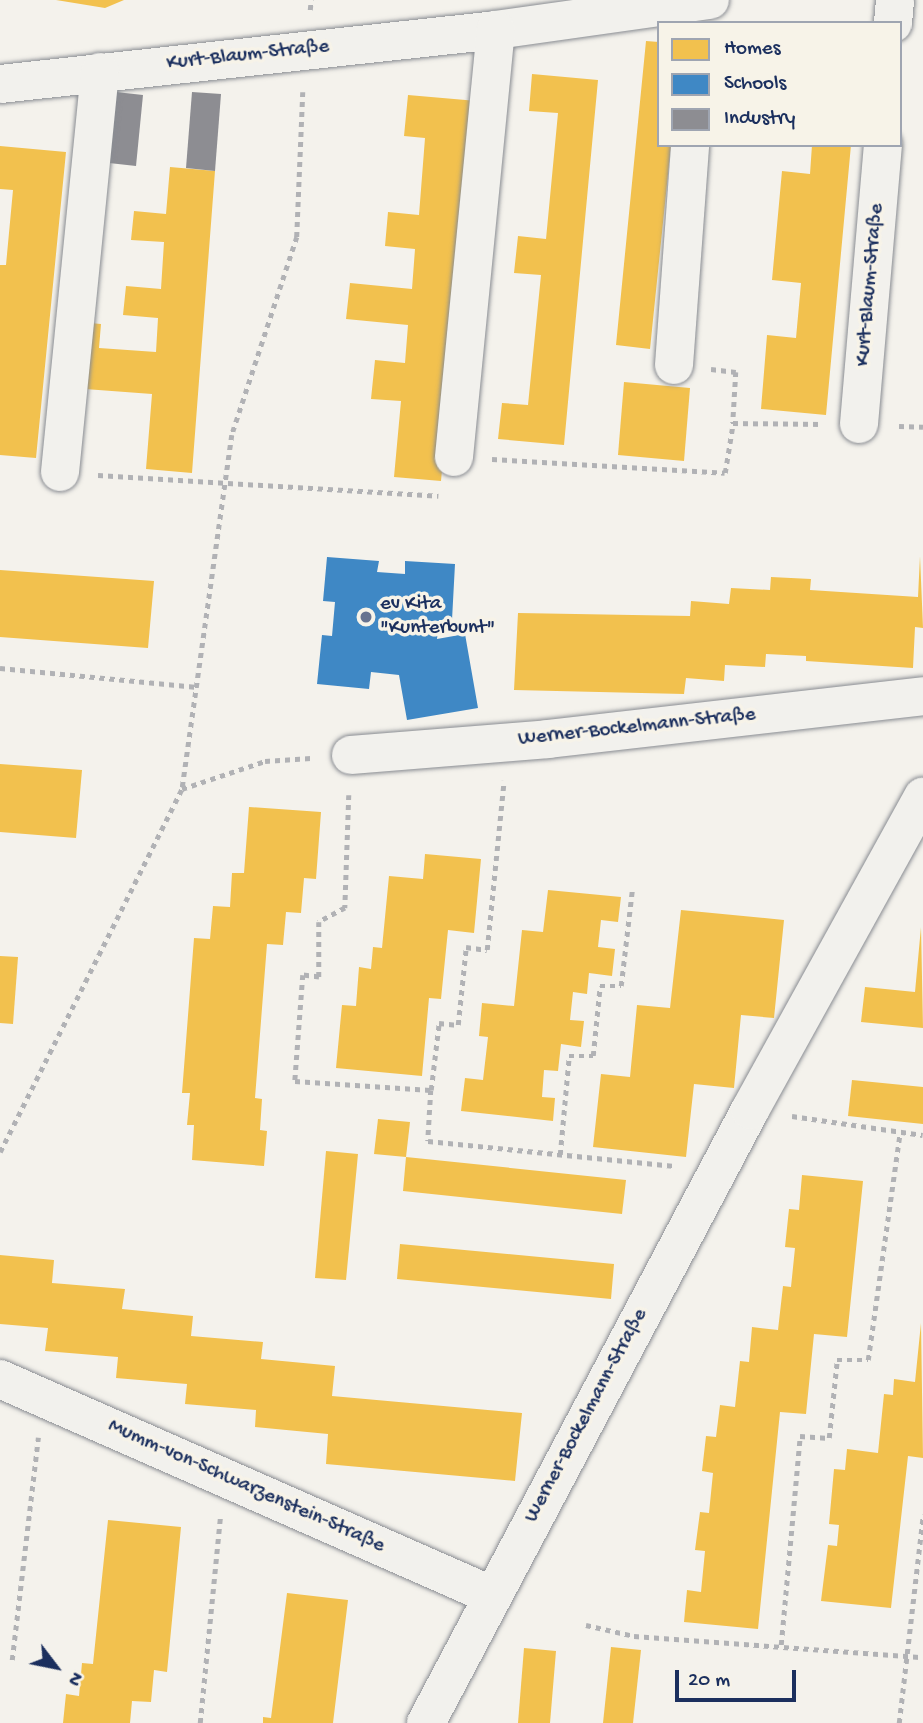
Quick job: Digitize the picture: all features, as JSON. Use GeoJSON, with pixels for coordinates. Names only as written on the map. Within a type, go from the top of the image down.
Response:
{"type":"FeatureCollection","features":[{"type":"Feature","properties":{"kind":"street"},"geometry":{"type":"LineString","coordinates":[[893,21],[895,0]]}},
{"type":"Feature","properties":{"kind":"street","name":"Kurt-Blaum-Straße"},"geometry":{"type":"LineString","coordinates":[[0,84],[703,8]]}},
{"type":"Feature","properties":{"kind":"street"},"geometry":{"type":"LineString","coordinates":[[454,457],[496,30]]}},
{"type":"Feature","properties":{"kind":"street"},"geometry":{"type":"LineString","coordinates":[[60,472],[100,72]]}},
{"type":"Feature","properties":{"kind":"street"},"geometry":{"type":"LineString","coordinates":[[674,365],[690,147]]}},
{"type":"Feature","properties":{"kind":"street","name":"Kurt-Blaum-Straße"},"geometry":{"type":"LineString","coordinates":[[859,424],[883,147]]}},
{"type":"Feature","properties":{"kind":"street","name":"Werner-Bockelmann-Straße"},"geometry":{"type":"LineString","coordinates":[[351,755],[508,742],[923,696]]}},
{"type":"Feature","properties":{"kind":"street","name":"Werner-Bockelmann-Straße"},"geometry":{"type":"LineString","coordinates":[[426,1723],[491,1595],[750,1110],[923,797]]}},
{"type":"Feature","properties":{"kind":"street","name":"Mumm-von-Schwarzenstein-Straße"},"geometry":{"type":"LineString","coordinates":[[0,1379],[491,1595]]}},
{"type":"Feature","properties":{"kind":"path"},"geometry":{"type":"LineString","coordinates":[[0,1152],[182,789],[227,487],[232,435],[297,237],[305,50]]}},
{"type":"Feature","properties":{"kind":"path"},"geometry":{"type":"LineString","coordinates":[[60,472],[227,487],[449,496],[454,457],[725,473],[733,423],[736,372],[674,365]]}},
{"type":"Feature","properties":{"kind":"path"},"geometry":{"type":"LineString","coordinates":[[733,423],[923,427]]}},
{"type":"Feature","properties":{"kind":"path"},"geometry":{"type":"LineString","coordinates":[[0,668],[197,687]]}},
{"type":"Feature","properties":{"kind":"path"},"geometry":{"type":"LineString","coordinates":[[508,742],[487,950],[466,947],[458,1026],[439,1023],[430,1090],[428,1141],[718,1170]]}},
{"type":"Feature","properties":{"kind":"path"},"geometry":{"type":"LineString","coordinates":[[182,789],[265,761],[351,755],[345,908],[319,922],[319,976],[303,975],[295,1081],[430,1090]]}},
{"type":"Feature","properties":{"kind":"path"},"geometry":{"type":"LineString","coordinates":[[560,1154],[569,1056],[593,1056],[600,986],[621,986],[632,891]]}},
{"type":"Feature","properties":{"kind":"path"},"geometry":{"type":"LineString","coordinates":[[750,1110],[923,1135]]}},
{"type":"Feature","properties":{"kind":"path"},"geometry":{"type":"LineString","coordinates":[[780,1645],[800,1436],[829,1438],[837,1360],[868,1360],[900,1133]]}},
{"type":"Feature","properties":{"kind":"path"},"geometry":{"type":"LineString","coordinates":[[12,1660],[43,1397]]}},
{"type":"Feature","properties":{"kind":"path"},"geometry":{"type":"LineString","coordinates":[[200,1723],[224,1477]]}},
{"type":"Feature","properties":{"kind":"path"},"geometry":{"type":"LineString","coordinates":[[899,1723],[904,1655],[923,1514]]}},
{"type":"Feature","properties":{"kind":"path"},"geometry":{"type":"LineString","coordinates":[[586,1625],[634,1636],[923,1657]]}},
{"type":"Feature","properties":{"kind":"building: Homes"},"geometry":{"type":"Polygon","coordinates":[[[56,0],[124,0],[105,8],[56,0]]]}},
{"type":"Feature","properties":{"kind":"building: Homes"},"geometry":{"type":"Polygon","coordinates":[[[646,41],[657,42],[657,147],[671,147],[650,349],[616,345],[646,41]]]}},
{"type":"Feature","properties":{"kind":"building: Homes"},"geometry":{"type":"Polygon","coordinates":[[[532,74],[598,80],[564,445],[498,439],[502,403],[528,405],[541,275],[514,273],[518,236],[546,239],[558,113],[529,111],[532,74]]]}},
{"type":"Feature","properties":{"kind":"building: Homes"},"geometry":{"type":"Polygon","coordinates":[[[408,95],[477,101],[441,481],[394,477],[401,401],[371,399],[375,360],[405,363],[408,325],[346,319],[350,283],[412,289],[415,249],[385,246],[388,212],[419,215],[425,138],[404,136],[408,95]]]}},
{"type":"Feature","properties":{"kind":"building: Homes"},"geometry":{"type":"Polygon","coordinates":[[[0,146],[66,152],[36,458],[0,455],[0,265],[6,265],[13,190],[0,189],[0,146]]]}},
{"type":"Feature","properties":{"kind":"building: Homes"},"geometry":{"type":"Polygon","coordinates":[[[812,147],[851,147],[826,415],[761,409],[767,335],[796,338],[801,283],[772,280],[782,171],[810,174],[812,147]]]}},
{"type":"Feature","properties":{"kind":"building: Homes"},"geometry":{"type":"Polygon","coordinates":[[[170,167],[215,171],[192,473],[146,469],[152,394],[85,389],[79,322],[101,324],[99,348],[156,352],[158,318],[123,315],[126,286],[161,289],[164,242],[131,240],[134,211],[166,214],[170,167]]]}},
{"type":"Feature","properties":{"kind":"building: Homes"},"geometry":{"type":"Polygon","coordinates":[[[624,382],[690,388],[684,461],[618,455],[624,382]]]}},
{"type":"Feature","properties":{"kind":"building: Homes"},"geometry":{"type":"Polygon","coordinates":[[[920,556],[923,628],[915,627],[913,668],[806,661],[806,656],[766,654],[765,667],[725,665],[724,681],[686,678],[684,694],[514,690],[518,613],[690,616],[691,601],[729,604],[731,588],[770,590],[771,577],[811,579],[810,590],[918,597],[920,556]]]}},
{"type":"Feature","properties":{"kind":"building: Homes"},"geometry":{"type":"Polygon","coordinates":[[[0,570],[154,581],[148,648],[0,637],[0,570]]]}},
{"type":"Feature","properties":{"kind":"building: Homes"},"geometry":{"type":"Polygon","coordinates":[[[0,764],[82,770],[76,838],[0,832],[0,764]]]}},
{"type":"Feature","properties":{"kind":"building: Homes"},"geometry":{"type":"Polygon","coordinates":[[[249,807],[321,812],[316,879],[304,878],[301,913],[286,912],[283,945],[267,944],[255,1098],[262,1099],[260,1130],[267,1131],[264,1166],[192,1160],[194,1125],[187,1125],[190,1093],[182,1093],[194,938],[210,939],[213,906],[230,907],[232,873],[244,873],[249,807]]]}},
{"type":"Feature","properties":{"kind":"building: Homes"},"geometry":{"type":"Polygon","coordinates":[[[425,854],[481,859],[474,933],[448,930],[441,999],[429,998],[422,1076],[336,1068],[342,1005],[356,1006],[359,967],[371,969],[373,947],[382,948],[389,876],[423,879],[425,854]]]}},
{"type":"Feature","properties":{"kind":"building: Homes"},"geometry":{"type":"Polygon","coordinates":[[[548,890],[621,897],[618,922],[601,920],[598,947],[615,949],[612,976],[589,973],[587,994],[573,992],[570,1020],[584,1021],[581,1047],[561,1044],[558,1071],[544,1070],[542,1097],[555,1098],[553,1121],[461,1111],[465,1078],[483,1080],[488,1037],[479,1036],[482,1003],[514,1006],[522,930],[543,932],[548,890]]]}},
{"type":"Feature","properties":{"kind":"building: Homes"},"geometry":{"type":"Polygon","coordinates":[[[681,910],[784,920],[774,1018],[741,1015],[734,1088],[694,1084],[686,1157],[593,1147],[601,1074],[630,1077],[637,1005],[670,1008],[681,910]]]}},
{"type":"Feature","properties":{"kind":"building: Homes"},"geometry":{"type":"Polygon","coordinates":[[[921,927],[923,1028],[861,1022],[865,987],[915,992],[921,927]]]}},
{"type":"Feature","properties":{"kind":"building: Homes"},"geometry":{"type":"Polygon","coordinates":[[[0,956],[18,957],[13,1024],[0,1023],[0,956]]]}},
{"type":"Feature","properties":{"kind":"building: Homes"},"geometry":{"type":"Polygon","coordinates":[[[852,1080],[923,1087],[923,1124],[848,1116],[852,1080]]]}},
{"type":"Feature","properties":{"kind":"building: Homes"},"geometry":{"type":"Polygon","coordinates":[[[378,1119],[410,1122],[406,1157],[374,1154],[378,1119]]]}},
{"type":"Feature","properties":{"kind":"building: Homes"},"geometry":{"type":"Polygon","coordinates":[[[326,1151],[358,1154],[346,1280],[315,1278],[326,1151]]]}},
{"type":"Feature","properties":{"kind":"building: Homes"},"geometry":{"type":"Polygon","coordinates":[[[406,1157],[626,1180],[622,1214],[403,1191],[406,1157]]]}},
{"type":"Feature","properties":{"kind":"building: Homes"},"geometry":{"type":"Polygon","coordinates":[[[802,1175],[863,1181],[847,1337],[814,1334],[806,1414],[780,1412],[758,1629],[684,1622],[687,1590],[701,1592],[705,1551],[695,1550],[700,1512],[709,1513],[713,1473],[702,1471],[706,1436],[716,1437],[720,1405],[735,1407],[740,1361],[749,1362],[752,1327],[778,1330],[783,1286],[791,1287],[795,1248],[785,1247],[789,1209],[799,1210],[802,1175]]]}},
{"type":"Feature","properties":{"kind":"building: Homes"},"geometry":{"type":"Polygon","coordinates":[[[400,1244],[614,1264],[611,1299],[397,1279],[400,1244]]]}},
{"type":"Feature","properties":{"kind":"building: Homes"},"geometry":{"type":"Polygon","coordinates":[[[0,1255],[54,1260],[52,1283],[125,1289],[122,1309],[193,1316],[191,1336],[263,1342],[261,1359],[335,1366],[332,1396],[522,1413],[515,1481],[326,1464],[328,1434],[255,1427],[256,1410],[185,1404],[187,1384],[116,1378],[118,1357],[45,1351],[48,1328],[0,1324],[0,1255]]]}},
{"type":"Feature","properties":{"kind":"building: Homes"},"geometry":{"type":"Polygon","coordinates":[[[921,1323],[923,1458],[908,1456],[891,1608],[821,1601],[828,1545],[837,1546],[839,1525],[829,1524],[834,1469],[845,1470],[847,1449],[878,1453],[884,1394],[893,1395],[894,1379],[915,1382],[921,1323]]]}},
{"type":"Feature","properties":{"kind":"building: Homes"},"geometry":{"type":"Polygon","coordinates":[[[108,1520],[181,1527],[167,1672],[154,1670],[151,1702],[132,1701],[130,1723],[63,1723],[66,1694],[79,1696],[82,1663],[93,1664],[108,1520]]]}},
{"type":"Feature","properties":{"kind":"building: Homes"},"geometry":{"type":"Polygon","coordinates":[[[287,1593],[348,1600],[333,1723],[263,1723],[263,1717],[271,1718],[287,1593]]]}},
{"type":"Feature","properties":{"kind":"building: Homes"},"geometry":{"type":"Polygon","coordinates":[[[611,1647],[641,1650],[633,1723],[603,1723],[611,1647]]]}},
{"type":"Feature","properties":{"kind":"building: Homes"},"geometry":{"type":"Polygon","coordinates":[[[524,1648],[556,1651],[550,1723],[518,1723],[524,1648]]]}},
{"type":"Feature","properties":{"kind":"building: Schools"},"geometry":{"type":"Polygon","coordinates":[[[327,557],[379,561],[377,572],[405,574],[405,561],[455,564],[452,620],[439,620],[437,639],[465,634],[478,708],[407,720],[399,675],[371,672],[369,689],[317,684],[322,635],[332,636],[335,602],[323,601],[327,557]]]}},
{"type":"Feature","properties":{"kind":"building: Industry"},"geometry":{"type":"Polygon","coordinates":[[[107,91],[143,95],[136,166],[100,162],[107,91]]]}},
{"type":"Feature","properties":{"kind":"building: Industry"},"geometry":{"type":"Polygon","coordinates":[[[192,92],[221,94],[215,171],[186,168],[192,92]]]}},
{"type":"Feature","properties":{"kind":"place","name":"ev Kita \"Kunterbunt\""},"geometry":{"type":"Point","coordinates":[366,617]}}]}
